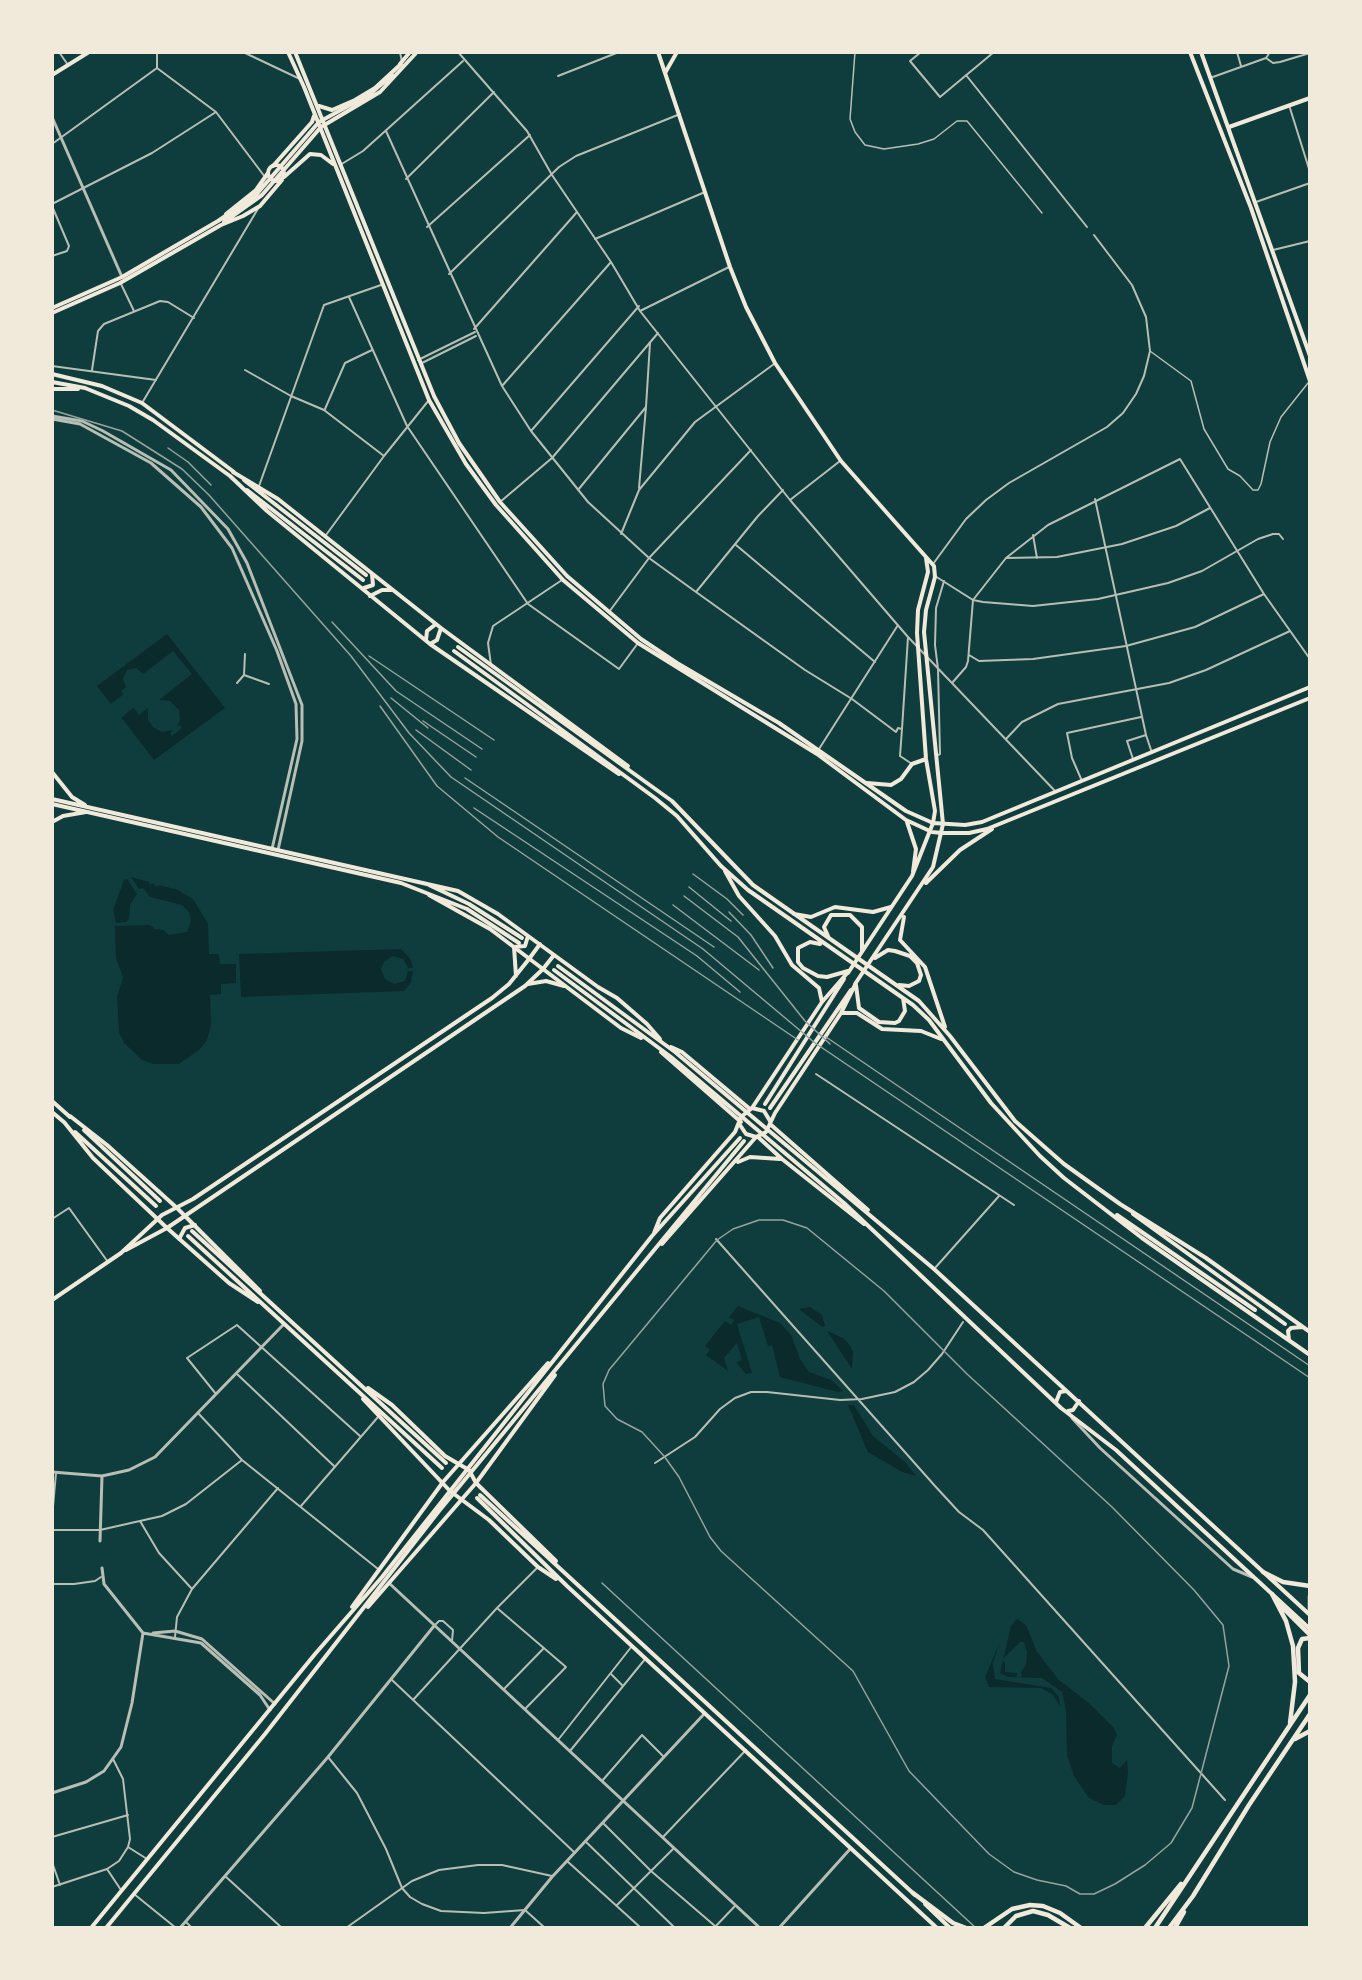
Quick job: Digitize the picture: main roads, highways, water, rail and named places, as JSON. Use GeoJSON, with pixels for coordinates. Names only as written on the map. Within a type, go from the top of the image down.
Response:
{"type":"FeatureCollection","features":[{"type":"Feature","properties":{"kind":"highway"},"geometry":{"type":"LineString","coordinates":[[1263,1572],[1283,1582],[1310,1586]]}},
{"type":"Feature","properties":{"kind":"highway"},"geometry":{"type":"LineString","coordinates":[[1272,1594],[1291,1633],[1293,1646],[1295,1682],[1289,1725]]}},
{"type":"Feature","properties":{"kind":"highway"},"geometry":{"type":"LineString","coordinates":[[1310,1596],[1310,1613]]}},
{"type":"Feature","properties":{"kind":"highway"},"geometry":{"type":"LineString","coordinates":[[1276,1601],[1310,1637],[1302,1639],[1298,1648],[1299,1673],[1310,1682]]}},
{"type":"Feature","properties":{"kind":"highway"},"geometry":{"type":"LineString","coordinates":[[1156,1926],[1310,1695]]}},
{"type":"Feature","properties":{"kind":"highway"},"geometry":{"type":"LineString","coordinates":[[1175,1928],[1193,1896],[1310,1714]]}},
{"type":"Feature","properties":{"kind":"highway"},"geometry":{"type":"LineString","coordinates":[[1291,1743],[1310,1731]]}},
{"type":"Feature","properties":{"kind":"highway"},"geometry":{"type":"LineString","coordinates":[[1145,1928],[1197,1866]]}},
{"type":"Feature","properties":{"kind":"highway"},"geometry":{"type":"LineString","coordinates":[[913,1893],[953,1923],[966,1928]]}},
{"type":"Feature","properties":{"kind":"highway"},"geometry":{"type":"LineString","coordinates":[[1169,1928],[1193,1896]]}},
{"type":"Feature","properties":{"kind":"highway"},"geometry":{"type":"LineString","coordinates":[[984,1928],[1012,1909],[1030,1905],[1043,1906],[1081,1928]]}},
{"type":"Feature","properties":{"kind":"highway"},"geometry":{"type":"LineString","coordinates":[[1004,1928],[1020,1914],[1033,1911],[1048,1915],[1070,1928]]}},
{"type":"Feature","properties":{"kind":"main road"},"geometry":{"type":"LineString","coordinates":[[52,75],[89,52]]}},
{"type":"Feature","properties":{"kind":"main road"},"geometry":{"type":"LineString","coordinates":[[288,52],[418,362],[459,443],[500,502],[567,576],[665,656],[819,749],[906,811],[933,824],[982,822],[1310,687]]}},
{"type":"Feature","properties":{"kind":"main road"},"geometry":{"type":"LineString","coordinates":[[295,52],[318,105],[337,166],[381,285],[429,400],[466,464],[496,505],[563,580],[638,643],[817,754],[906,820],[932,832],[942,833],[969,833],[997,825],[1310,698]]}},
{"type":"Feature","properties":{"kind":"main road"},"geometry":{"type":"LineString","coordinates":[[388,82],[410,52]]}},
{"type":"Feature","properties":{"kind":"main road"},"geometry":{"type":"LineString","coordinates":[[52,313],[120,283],[231,216],[259,193],[314,126],[388,82],[417,52]]}},
{"type":"Feature","properties":{"kind":"main road"},"geometry":{"type":"LineString","coordinates":[[657,52],[680,114],[730,267],[746,307],[775,363],[841,461],[933,564],[935,576],[925,616],[925,654],[943,824],[933,867],[770,1108]]}},
{"type":"Feature","properties":{"kind":"main road"},"geometry":{"type":"LineString","coordinates":[[665,73],[677,52]]}},
{"type":"Feature","properties":{"kind":"main road"},"geometry":{"type":"LineString","coordinates":[[1190,52],[1251,208],[1310,381]]}},
{"type":"Feature","properties":{"kind":"main road"},"geometry":{"type":"LineString","coordinates":[[1201,52],[1257,202],[1310,356]]}},
{"type":"Feature","properties":{"kind":"main road"},"geometry":{"type":"LineString","coordinates":[[318,105],[321,109],[332,110],[355,100],[375,88],[402,63]]}},
{"type":"Feature","properties":{"kind":"main road"},"geometry":{"type":"LineString","coordinates":[[1229,127],[1310,98]]}},
{"type":"Feature","properties":{"kind":"main road"},"geometry":{"type":"LineString","coordinates":[[219,223],[256,190],[315,116]]}},
{"type":"Feature","properties":{"kind":"main road"},"geometry":{"type":"LineString","coordinates":[[52,308],[122,276],[219,223],[243,216],[260,206],[283,178],[310,154],[321,155],[337,166]]}},
{"type":"Feature","properties":{"kind":"main road"},"geometry":{"type":"LineString","coordinates":[[273,166],[282,168],[283,178]]}},
{"type":"Feature","properties":{"kind":"main road"},"geometry":{"type":"LineString","coordinates":[[267,175],[272,180],[283,178]]}},
{"type":"Feature","properties":{"kind":"main road"},"geometry":{"type":"LineString","coordinates":[[52,374],[102,386],[142,403],[365,578]]}},
{"type":"Feature","properties":{"kind":"main road"},"geometry":{"type":"LineString","coordinates":[[52,382],[85,388],[106,395],[153,420],[232,474],[259,486],[441,628],[586,734],[683,810],[740,874],[918,1001],[950,1036],[1015,1121],[1064,1164],[1285,1324]]}},
{"type":"Feature","properties":{"kind":"main road"},"geometry":{"type":"LineString","coordinates":[[52,389],[85,388]]}},
{"type":"Feature","properties":{"kind":"main road"},"geometry":{"type":"LineString","coordinates":[[232,474],[267,511],[428,642],[644,793],[655,798]]}},
{"type":"Feature","properties":{"kind":"main road"},"geometry":{"type":"LineString","coordinates":[[924,555],[928,572]]}},
{"type":"Feature","properties":{"kind":"main road"},"geometry":{"type":"LineString","coordinates":[[652,1236],[660,1218],[740,1123],[745,1112],[751,1109],[822,1002],[862,954],[912,876],[932,832],[935,811],[926,759],[918,646],[918,610],[928,572],[933,564]]}},
{"type":"Feature","properties":{"kind":"main road"},"geometry":{"type":"LineString","coordinates":[[363,588],[373,585],[372,574]]}},
{"type":"Feature","properties":{"kind":"main road"},"geometry":{"type":"LineString","coordinates":[[370,596],[382,590],[393,590]]}},
{"type":"Feature","properties":{"kind":"main road"},"geometry":{"type":"LineString","coordinates":[[428,642],[427,631],[436,624]]}},
{"type":"Feature","properties":{"kind":"main road"},"geometry":{"type":"LineString","coordinates":[[428,642],[437,640],[441,628]]}},
{"type":"Feature","properties":{"kind":"main road"},"geometry":{"type":"LineString","coordinates":[[458,647],[659,791]]}},
{"type":"Feature","properties":{"kind":"main road"},"geometry":{"type":"LineString","coordinates":[[454,651],[655,798],[693,832],[721,866],[739,896],[766,925],[792,965],[819,988],[822,1002]]}},
{"type":"Feature","properties":{"kind":"main road"},"geometry":{"type":"LineString","coordinates":[[867,783],[878,786],[891,785],[901,779],[912,764],[926,759]]}},
{"type":"Feature","properties":{"kind":"main road"},"geometry":{"type":"LineString","coordinates":[[52,772],[72,797],[88,809],[379,878],[424,891],[467,909],[519,943]]}},
{"type":"Feature","properties":{"kind":"main road"},"geometry":{"type":"LineString","coordinates":[[52,799],[61,803],[458,891],[498,914],[634,1012],[664,1044],[682,1052],[751,1109],[764,1111],[770,1123],[848,1190],[883,1226]]}},
{"type":"Feature","properties":{"kind":"main road"},"geometry":{"type":"LineString","coordinates":[[52,804],[61,803]]}},
{"type":"Feature","properties":{"kind":"main road"},"geometry":{"type":"LineString","coordinates":[[52,822],[63,816],[88,809]]}},
{"type":"Feature","properties":{"kind":"main road"},"geometry":{"type":"LineString","coordinates":[[906,820],[916,849],[912,876]]}},
{"type":"Feature","properties":{"kind":"main road"},"geometry":{"type":"LineString","coordinates":[[918,891],[953,855],[997,825]]}},
{"type":"Feature","properties":{"kind":"main road"},"geometry":{"type":"LineString","coordinates":[[721,866],[748,890],[902,997],[928,1020],[991,1103],[1040,1156],[1142,1239],[1310,1354]]}},
{"type":"Feature","properties":{"kind":"main road"},"geometry":{"type":"LineString","coordinates":[[426,884],[470,904],[522,938]]}},
{"type":"Feature","properties":{"kind":"main road"},"geometry":{"type":"LineString","coordinates":[[424,891],[489,929],[621,1028],[649,1041]]}},
{"type":"Feature","properties":{"kind":"main road"},"geometry":{"type":"LineString","coordinates":[[791,912],[811,917],[835,907],[873,912],[892,907]]}},
{"type":"Feature","properties":{"kind":"main road"},"geometry":{"type":"LineString","coordinates":[[904,912],[900,940],[925,967],[937,1008],[950,1036]]}},
{"type":"Feature","properties":{"kind":"main road"},"geometry":{"type":"LineString","coordinates":[[830,939],[825,933],[826,920],[837,913],[850,915],[862,927],[862,954]]}},
{"type":"Feature","properties":{"kind":"main road"},"geometry":{"type":"LineString","coordinates":[[514,947],[525,946],[529,939],[527,934]]}},
{"type":"Feature","properties":{"kind":"main road"},"geometry":{"type":"LineString","coordinates":[[823,944],[810,942],[798,948],[798,962],[803,968],[818,976],[826,977],[849,971]]}},
{"type":"Feature","properties":{"kind":"main road"},"geometry":{"type":"LineString","coordinates":[[52,1300],[108,1263],[171,1209],[177,1208],[409,1056],[501,991],[516,977],[540,944]]}},
{"type":"Feature","properties":{"kind":"main road"},"geometry":{"type":"LineString","coordinates":[[514,947],[516,977]]}},
{"type":"Feature","properties":{"kind":"main road"},"geometry":{"type":"LineString","coordinates":[[869,963],[888,950],[910,956],[921,969],[919,981],[909,986],[898,985]]}},
{"type":"Feature","properties":{"kind":"main road"},"geometry":{"type":"LineString","coordinates":[[121,1253],[167,1228],[183,1215],[525,986],[554,956]]}},
{"type":"Feature","properties":{"kind":"main road"},"geometry":{"type":"LineString","coordinates":[[558,966],[675,1052],[934,1269],[1310,1613]]}},
{"type":"Feature","properties":{"kind":"main road"},"geometry":{"type":"LineString","coordinates":[[554,970],[649,1041],[669,1062],[740,1123],[746,1134],[757,1137],[875,1232]]}},
{"type":"Feature","properties":{"kind":"main road"},"geometry":{"type":"LineString","coordinates":[[765,1104],[849,971]]}},
{"type":"Feature","properties":{"kind":"main road"},"geometry":{"type":"LineString","coordinates":[[525,986],[546,981],[565,986]]}},
{"type":"Feature","properties":{"kind":"main road"},"geometry":{"type":"LineString","coordinates":[[856,983],[859,1008],[879,1022],[900,1021],[905,1011],[902,997]]}},
{"type":"Feature","properties":{"kind":"main road"},"geometry":{"type":"LineString","coordinates":[[644,1264],[757,1137],[766,1132],[842,1013],[856,983]]}},
{"type":"Feature","properties":{"kind":"main road"},"geometry":{"type":"LineString","coordinates":[[842,1013],[857,1013],[882,1029],[921,1031],[944,1041]]}},
{"type":"Feature","properties":{"kind":"main road"},"geometry":{"type":"LineString","coordinates":[[658,1049],[671,1057],[844,1203],[1056,1402],[1116,1450],[1310,1629]]}},
{"type":"Feature","properties":{"kind":"main road"},"geometry":{"type":"LineString","coordinates":[[416,1051],[419,1057]]}},
{"type":"Feature","properties":{"kind":"main road"},"geometry":{"type":"LineString","coordinates":[[409,1056],[413,1061]]}},
{"type":"Feature","properties":{"kind":"main road"},"geometry":{"type":"LineString","coordinates":[[52,1101],[107,1144],[196,1225],[243,1270],[273,1305]]}},
{"type":"Feature","properties":{"kind":"main road"},"geometry":{"type":"LineString","coordinates":[[52,1112],[156,1206]]}},
{"type":"Feature","properties":{"kind":"main road"},"geometry":{"type":"LineString","coordinates":[[70,1116],[160,1201]]}},
{"type":"Feature","properties":{"kind":"main road"},"geometry":{"type":"LineString","coordinates":[[64,1122],[93,1158],[179,1239],[229,1283],[269,1309]]}},
{"type":"Feature","properties":{"kind":"main road"},"geometry":{"type":"LineString","coordinates":[[770,1149],[781,1133]]}},
{"type":"Feature","properties":{"kind":"main road"},"geometry":{"type":"LineString","coordinates":[[106,1928],[353,1623],[561,1350],[652,1236],[740,1138]]}},
{"type":"Feature","properties":{"kind":"main road"},"geometry":{"type":"LineString","coordinates":[[386,1580],[744,1141]]}},
{"type":"Feature","properties":{"kind":"main road"},"geometry":{"type":"LineString","coordinates":[[732,1165],[750,1156],[782,1159]]}},
{"type":"Feature","properties":{"kind":"main road"},"geometry":{"type":"LineString","coordinates":[[1120,1204],[1163,1229],[1310,1332]]}},
{"type":"Feature","properties":{"kind":"main road"},"geometry":{"type":"LineString","coordinates":[[1103,1206],[1255,1310]]}},
{"type":"Feature","properties":{"kind":"main road"},"geometry":{"type":"LineString","coordinates":[[179,1239],[184,1228],[196,1225]]}},
{"type":"Feature","properties":{"kind":"main road"},"geometry":{"type":"LineString","coordinates":[[192,1231],[446,1463]]}},
{"type":"Feature","properties":{"kind":"main road"},"geometry":{"type":"LineString","coordinates":[[188,1236],[442,1468]]}},
{"type":"Feature","properties":{"kind":"main road"},"geometry":{"type":"LineString","coordinates":[[1290,1341],[1287,1336],[1290,1328],[1303,1327]]}},
{"type":"Feature","properties":{"kind":"main road"},"geometry":{"type":"LineString","coordinates":[[91,1928],[345,1617],[443,1482],[524,1388],[561,1350]]}},
{"type":"Feature","properties":{"kind":"main road"},"geometry":{"type":"LineString","coordinates":[[345,1617],[386,1580],[462,1500],[567,1357]]}},
{"type":"Feature","properties":{"kind":"main road"},"geometry":{"type":"LineString","coordinates":[[356,1380],[392,1405],[445,1456],[469,1470],[476,1483],[573,1580]]}},
{"type":"Feature","properties":{"kind":"main road"},"geometry":{"type":"LineString","coordinates":[[351,1385],[378,1417],[450,1491],[489,1520],[538,1567],[567,1586]]}},
{"type":"Feature","properties":{"kind":"main road"},"geometry":{"type":"LineString","coordinates":[[1056,1402],[1060,1392],[1066,1390]]}},
{"type":"Feature","properties":{"kind":"main road"},"geometry":{"type":"LineString","coordinates":[[1067,1412],[1073,1410],[1079,1400]]}},
{"type":"Feature","properties":{"kind":"main road"},"geometry":{"type":"LineString","coordinates":[[937,1928],[567,1586],[478,1497],[573,1580],[950,1928]]}},
{"type":"Feature","properties":{"kind":"water"},"geometry":{"type":"Polygon","coordinates":[[[167,634],[225,708],[154,760],[97,686],[167,634]],[[173,651],[143,674],[136,668],[127,670],[123,679],[126,687],[121,691],[139,715],[148,708],[148,719],[153,727],[162,732],[173,730],[170,733],[172,736],[182,728],[180,725],[177,727],[180,720],[179,710],[170,701],[159,700],[192,674],[173,651]]]}},
{"type":"Feature","properties":{"kind":"water"},"geometry":{"type":"Polygon","coordinates":[[[131,877],[149,882],[150,885],[153,883],[156,887],[159,885],[178,890],[193,899],[208,924],[209,954],[219,954],[220,964],[236,964],[236,983],[221,984],[221,994],[210,995],[211,1025],[207,1040],[199,1050],[179,1064],[154,1064],[142,1060],[124,1043],[119,1032],[117,997],[123,977],[116,958],[115,926],[150,925],[155,929],[164,930],[169,935],[187,932],[191,921],[189,912],[182,905],[150,897],[143,888],[139,889],[131,877]]]}},
{"type":"Feature","properties":{"kind":"water"},"geometry":{"type":"Polygon","coordinates":[[[127,879],[137,894],[130,905],[129,919],[126,922],[116,923],[113,910],[124,880],[127,879]]]}},
{"type":"Feature","properties":{"kind":"water"},"geometry":{"type":"Polygon","coordinates":[[[401,949],[411,960],[413,968],[408,968],[403,959],[393,956],[384,962],[381,969],[385,979],[394,984],[405,981],[408,971],[413,971],[411,982],[404,991],[241,997],[239,954],[401,949]]]}},
{"type":"Feature","properties":{"kind":"water"},"geometry":{"type":"Polygon","coordinates":[[[738,1306],[780,1323],[791,1335],[800,1359],[809,1372],[831,1380],[843,1391],[838,1392],[780,1377],[772,1345],[768,1346],[759,1317],[737,1324],[752,1373],[746,1374],[736,1362],[742,1360],[737,1343],[724,1358],[728,1371],[706,1355],[710,1350],[705,1346],[725,1321],[731,1325],[734,1320],[729,1317],[738,1306]]]}},
{"type":"Feature","properties":{"kind":"water"},"geometry":{"type":"Polygon","coordinates":[[[810,1307],[822,1315],[825,1326],[822,1327],[799,1309],[810,1307]]]}},
{"type":"Feature","properties":{"kind":"water"},"geometry":{"type":"Polygon","coordinates":[[[827,1331],[843,1338],[850,1345],[853,1352],[852,1369],[827,1331]]]}},
{"type":"Feature","properties":{"kind":"water"},"geometry":{"type":"Polygon","coordinates":[[[848,1405],[854,1405],[873,1436],[905,1462],[916,1476],[902,1472],[868,1452],[848,1405]]]}},
{"type":"Feature","properties":{"kind":"water"},"geometry":{"type":"Polygon","coordinates":[[[1017,1619],[1026,1625],[1037,1652],[1059,1680],[1090,1704],[1114,1728],[1117,1735],[1112,1746],[1112,1763],[1120,1768],[1127,1760],[1128,1773],[1125,1796],[1116,1805],[1104,1805],[1089,1798],[1074,1776],[1067,1755],[1066,1710],[1062,1692],[1042,1678],[1008,1677],[1000,1673],[1011,1626],[1017,1619]]]}},
{"type":"Feature","properties":{"kind":"water"},"geometry":{"type":"Polygon","coordinates":[[[1000,1642],[993,1663],[995,1679],[1051,1688],[1059,1697],[1060,1706],[1052,1694],[1041,1688],[989,1687],[985,1677],[1000,1642]]]}},
{"type":"Feature","properties":{"kind":"tram line"},"geometry":{"type":"LineString","coordinates":[[759,1220],[783,1220],[807,1228],[884,1291],[967,1374],[1112,1507],[1194,1590],[1223,1625],[1229,1666],[1192,1808],[1171,1843],[1145,1865],[1115,1884],[1094,1894],[1080,1894],[1066,1886],[1014,1872],[989,1854],[909,1771],[853,1671],[721,1551],[710,1537],[679,1477],[664,1456],[642,1432],[617,1419],[605,1406],[603,1384],[609,1370],[717,1240],[733,1229],[759,1220]]}},
{"type":"Feature","properties":{"kind":"railway"},"geometry":{"type":"LineString","coordinates":[[52,410],[122,431],[182,469],[209,495],[351,656],[409,733],[451,777],[703,949],[815,1043],[1310,1378]]}},
{"type":"Feature","properties":{"kind":"railway"},"geometry":{"type":"LineString","coordinates":[[168,448],[188,462],[211,485]]}},
{"type":"Feature","properties":{"kind":"railway"},"geometry":{"type":"LineString","coordinates":[[332,622],[396,691],[482,749]]}},
{"type":"Feature","properties":{"kind":"railway"},"geometry":{"type":"LineString","coordinates":[[369,656],[494,740]]}},
{"type":"Feature","properties":{"kind":"railway"},"geometry":{"type":"LineString","coordinates":[[391,698],[428,728]]}},
{"type":"Feature","properties":{"kind":"railway"},"geometry":{"type":"LineString","coordinates":[[380,706],[437,786],[498,837],[798,1040]]}},
{"type":"Feature","properties":{"kind":"railway"},"geometry":{"type":"LineString","coordinates":[[423,721],[476,757]]}},
{"type":"Feature","properties":{"kind":"railway"},"geometry":{"type":"LineString","coordinates":[[416,730],[471,770]]}},
{"type":"Feature","properties":{"kind":"railway"},"geometry":{"type":"LineString","coordinates":[[465,778],[714,947]]}},
{"type":"Feature","properties":{"kind":"railway"},"geometry":{"type":"LineString","coordinates":[[474,808],[697,956],[740,992]]}},
{"type":"Feature","properties":{"kind":"railway"},"geometry":{"type":"LineString","coordinates":[[693,874],[727,899],[743,915]]}},
{"type":"Feature","properties":{"kind":"railway"},"geometry":{"type":"LineString","coordinates":[[689,887],[731,921]]}},
{"type":"Feature","properties":{"kind":"railway"},"geometry":{"type":"LineString","coordinates":[[684,896],[738,937],[805,1021],[830,1044]]}},
{"type":"Feature","properties":{"kind":"railway"},"geometry":{"type":"LineString","coordinates":[[673,905],[759,970]]}},
{"type":"Feature","properties":{"kind":"railway"},"geometry":{"type":"LineString","coordinates":[[729,912],[751,935],[773,968]]}},
{"type":"Feature","properties":{"kind":"railway"},"geometry":{"type":"LineString","coordinates":[[826,1037],[1310,1366]]}},
{"type":"Feature","properties":{"kind":"railway"},"geometry":{"type":"LineString","coordinates":[[602,1583],[976,1928]]}}]}
